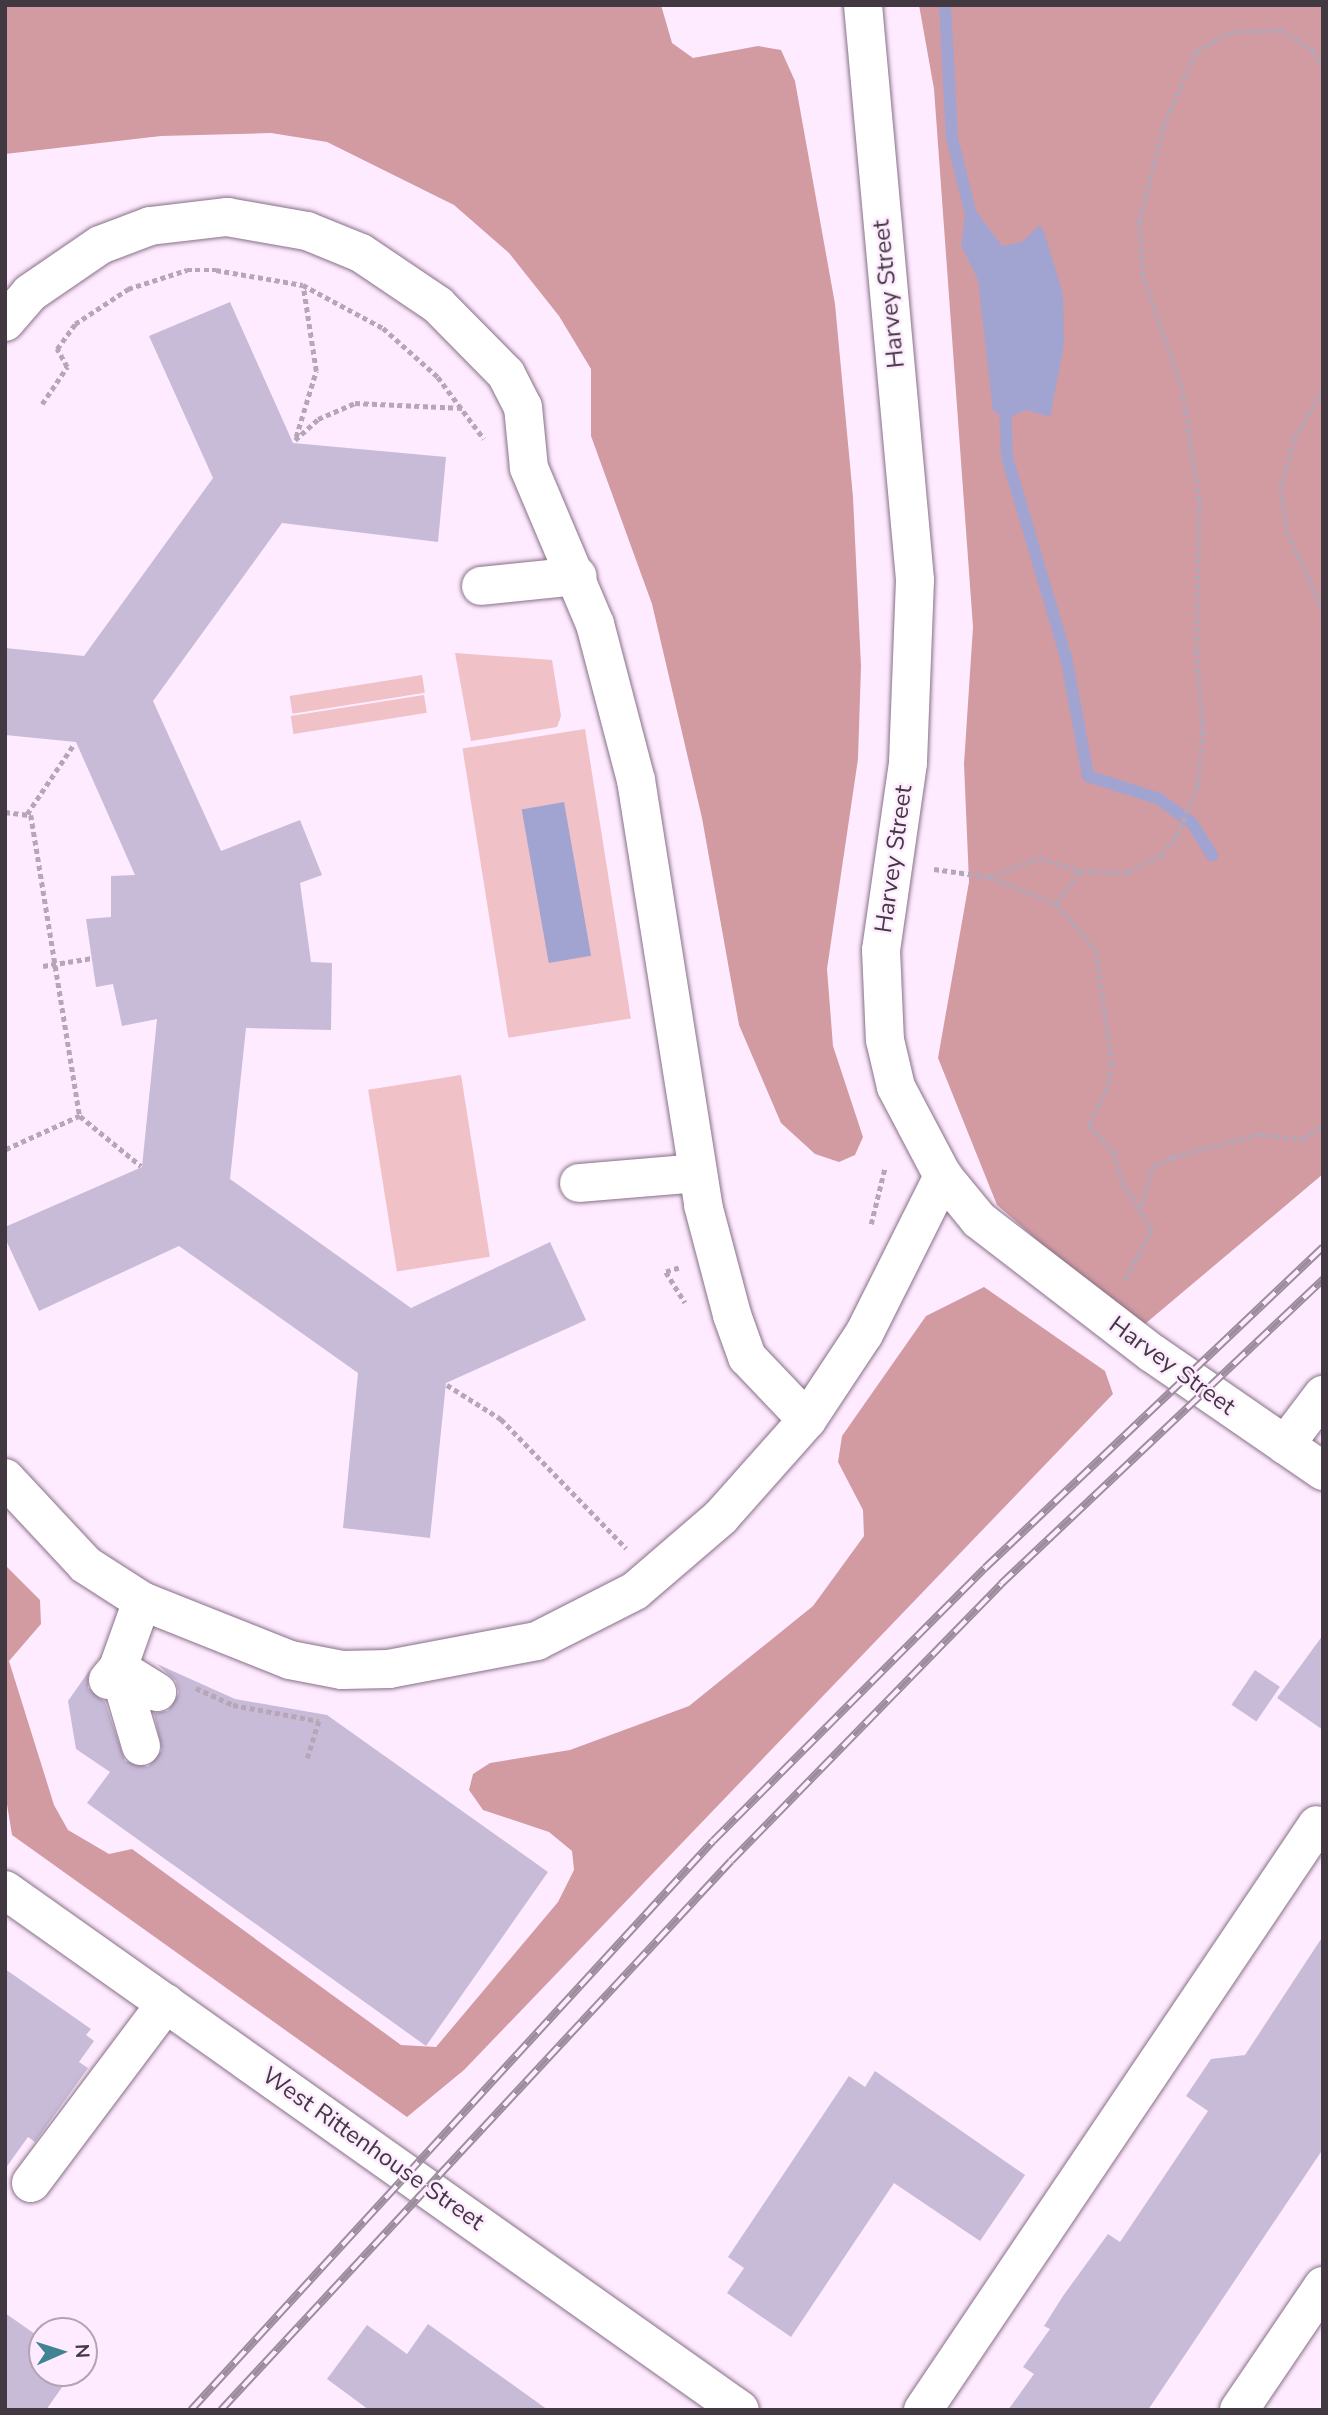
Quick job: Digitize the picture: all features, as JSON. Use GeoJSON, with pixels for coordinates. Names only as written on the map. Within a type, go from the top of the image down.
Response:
{"type":"FeatureCollection","features":[{"type":"Feature","properties":{"kind":"street","name":"Harvey Street"},"geometry":{"type":"LineString","coordinates":[[851,5],[864,48]]}},
{"type":"Feature","properties":{"kind":"street","name":"Harvey Street"},"geometry":{"type":"LineString","coordinates":[[863,5],[864,48],[915,580],[916,673],[894,864],[881,950],[885,1040],[908,1117],[943,1176],[1014,1250],[1323,1471]]}},
{"type":"Feature","properties":{"kind":"street"},"geometry":{"type":"LineString","coordinates":[[5,322],[30,293],[76,259],[149,226],[227,217],[279,224],[343,245],[438,305],[506,373],[523,407],[530,468],[577,576],[636,780],[698,1173],[747,1357],[807,1420]]}},
{"type":"Feature","properties":{"kind":"street"},"geometry":{"type":"LineString","coordinates":[[481,586],[577,576]]}},
{"type":"Feature","properties":{"kind":"street"},"geometry":{"type":"LineString","coordinates":[[579,1183],[698,1173]]}},
{"type":"Feature","properties":{"kind":"street"},"geometry":{"type":"LineString","coordinates":[[5,1478],[86,1565],[142,1601],[237,1643],[342,1670],[436,1665],[537,1641],[584,1620],[665,1567],[721,1517],[807,1420],[864,1335],[943,1176]]}},
{"type":"Feature","properties":{"kind":"street"},"geometry":{"type":"LineString","coordinates":[[1285,1445],[1323,1395]]}},
{"type":"Feature","properties":{"kind":"street"},"geometry":{"type":"LineString","coordinates":[[141,1746],[111,1676],[142,1601]]}},
{"type":"Feature","properties":{"kind":"street"},"geometry":{"type":"LineString","coordinates":[[111,1676],[157,1692]]}},
{"type":"Feature","properties":{"kind":"street"},"geometry":{"type":"LineString","coordinates":[[923,2410],[1317,1825]]}},
{"type":"Feature","properties":{"kind":"street","name":"West Rittenhouse Street"},"geometry":{"type":"LineString","coordinates":[[5,1890],[740,2410]]}},
{"type":"Feature","properties":{"kind":"street"},"geometry":{"type":"LineString","coordinates":[[30,2183],[166,2003]]}},
{"type":"Feature","properties":{"kind":"street"},"geometry":{"type":"LineString","coordinates":[[1239,2410],[1323,2286]]}},
{"type":"Feature","properties":{"kind":"path"},"geometry":{"type":"LineString","coordinates":[[990,877],[1039,858],[1080,871],[1127,873],[1161,855],[1176,837],[1188,813],[1203,732],[1196,649],[1199,500],[1182,390],[1143,276],[1139,222],[1163,127],[1196,51],[1232,32],[1280,30],[1312,50],[1323,67]]}},
{"type":"Feature","properties":{"kind":"path"},"geometry":{"type":"LineString","coordinates":[[42,404],[68,367],[60,359],[60,338],[128,289],[187,270],[244,273],[303,285],[383,328],[463,408],[488,449]]}},
{"type":"Feature","properties":{"kind":"path"},"geometry":{"type":"LineString","coordinates":[[303,285],[316,371],[295,440],[318,419],[355,403],[463,408]]}},
{"type":"Feature","properties":{"kind":"path"},"geometry":{"type":"LineString","coordinates":[[1323,390],[1294,440],[1281,488],[1287,531],[1323,610]]}},
{"type":"Feature","properties":{"kind":"path"},"geometry":{"type":"LineString","coordinates":[[74,744],[27,814],[80,1116],[141,1166]]}},
{"type":"Feature","properties":{"kind":"path"},"geometry":{"type":"LineString","coordinates":[[5,812],[27,814]]}},
{"type":"Feature","properties":{"kind":"path"},"geometry":{"type":"LineString","coordinates":[[894,864],[990,877],[1056,904],[1087,936],[1104,975],[1104,1038],[1111,1063],[1107,1089],[1089,1125],[1114,1152],[1123,1183],[1141,1206],[1152,1230],[1122,1285]]}},
{"type":"Feature","properties":{"kind":"path"},"geometry":{"type":"LineString","coordinates":[[1056,904],[1080,871]]}},
{"type":"Feature","properties":{"kind":"path"},"geometry":{"type":"LineString","coordinates":[[43,965],[92,958]]}},
{"type":"Feature","properties":{"kind":"path"},"geometry":{"type":"LineString","coordinates":[[5,1150],[80,1116]]}},
{"type":"Feature","properties":{"kind":"path"},"geometry":{"type":"LineString","coordinates":[[1141,1206],[1153,1166],[1163,1161],[1258,1134],[1302,1139],[1323,1126]]}},
{"type":"Feature","properties":{"kind":"path"},"geometry":{"type":"LineString","coordinates":[[447,1385],[501,1419],[637,1558]]}},
{"type":"Feature","properties":{"kind":"path"},"geometry":{"type":"LineString","coordinates":[[200,1690],[233,1704],[319,1721],[308,1758]]}},
{"type":"Feature","properties":{"kind":"shaded area"},"geometry":{"type":"Polygon","coordinates":[[[5,5],[661,5],[672,43],[693,58],[758,46],[781,50],[795,81],[835,304],[853,497],[861,666],[858,759],[827,969],[833,1046],[863,1137],[855,1155],[839,1162],[815,1154],[781,1123],[739,1025],[702,818],[652,604],[591,436],[591,369],[559,316],[509,253],[454,205],[327,142],[271,133],[161,136],[5,154],[5,5]]]}},
{"type":"Feature","properties":{"kind":"shaded area"},"geometry":{"type":"Polygon","coordinates":[[[919,5],[1323,5],[1323,1174],[1139,1329],[997,1205],[938,1058],[969,882],[964,764],[973,627],[934,89],[919,5]]]}},
{"type":"Feature","properties":{"kind":"shaded area"},"geometry":{"type":"Polygon","coordinates":[[[455,653],[552,660],[561,716],[557,727],[471,741],[455,653]]]}},
{"type":"Feature","properties":{"kind":"shaded area"},"geometry":{"type":"Polygon","coordinates":[[[422,675],[425,693],[292,714],[290,696],[422,675]]]}},
{"type":"Feature","properties":{"kind":"shaded area"},"geometry":{"type":"Polygon","coordinates":[[[424,695],[427,713],[293,734],[291,716],[424,695]]]}},
{"type":"Feature","properties":{"kind":"shaded area"},"geometry":{"type":"Polygon","coordinates":[[[585,729],[631,1018],[508,1038],[463,748],[585,729]]]}},
{"type":"Feature","properties":{"kind":"shaded area"},"geometry":{"type":"Polygon","coordinates":[[[461,1075],[490,1257],[397,1271],[368,1090],[461,1075]]]}},
{"type":"Feature","properties":{"kind":"shaded area"},"geometry":{"type":"Polygon","coordinates":[[[984,1287],[1105,1371],[1113,1394],[464,2070],[407,2117],[12,1835],[6,1798],[5,1565],[40,1600],[41,1624],[9,1661],[54,1805],[68,1830],[109,1854],[132,1849],[401,2045],[436,2047],[558,1902],[574,1870],[572,1851],[549,1832],[483,1810],[469,1790],[473,1774],[490,1763],[570,1750],[689,1706],[813,1606],[864,1536],[863,1510],[838,1462],[842,1436],[926,1316],[984,1287]]]}},
{"type":"Feature","properties":{"kind":"water"},"geometry":{"type":"Polygon","coordinates":[[[973,207],[1002,246],[1022,242],[1040,225],[1044,232],[1063,294],[1064,345],[1050,417],[1027,410],[1006,418],[993,411],[978,280],[961,245],[966,209],[973,207]]]}},
{"type":"Feature","properties":{"kind":"water"},"geometry":{"type":"Polygon","coordinates":[[[564,802],[591,956],[549,963],[522,809],[564,802]]]}},
{"type":"Feature","properties":{"kind":"building"},"geometry":{"type":"Polygon","coordinates":[[[230,302],[293,443],[446,457],[438,542],[282,523],[153,701],[221,851],[300,820],[322,875],[300,883],[311,962],[332,963],[331,1030],[246,1028],[230,1179],[411,1308],[550,1242],[586,1320],[446,1383],[430,1538],[343,1528],[358,1373],[179,1246],[39,1311],[5,1238],[5,1227],[142,1167],[157,1019],[122,1026],[113,984],[96,987],[86,919],[111,917],[111,876],[135,875],[76,742],[5,735],[5,648],[84,656],[213,478],[149,336],[230,302]]]}},
{"type":"Feature","properties":{"kind":"building"},"geometry":{"type":"Polygon","coordinates":[[[1323,1635],[1323,1730],[1277,1698],[1323,1635]]]}},
{"type":"Feature","properties":{"kind":"building"},"geometry":{"type":"Polygon","coordinates":[[[157,1664],[235,1699],[327,1715],[548,1872],[426,2046],[87,1803],[110,1772],[76,1749],[68,1701],[89,1671],[88,1688],[105,1702],[125,1761],[148,1767],[162,1750],[154,1713],[168,1711],[179,1693],[176,1681],[157,1664]]]}},
{"type":"Feature","properties":{"kind":"building"},"geometry":{"type":"Polygon","coordinates":[[[1255,1670],[1280,1687],[1256,1722],[1232,1705],[1255,1670]]]}},
{"type":"Feature","properties":{"kind":"building"},"geometry":{"type":"Polygon","coordinates":[[[1323,1936],[1323,2149],[1148,2410],[1008,2410],[1034,2374],[1023,2367],[1050,2329],[1044,2326],[1063,2296],[1108,2234],[1120,2242],[1208,2111],[1186,2096],[1211,2059],[1245,2055],[1323,1936]]]}},
{"type":"Feature","properties":{"kind":"building"},"geometry":{"type":"Polygon","coordinates":[[[5,1969],[91,2029],[86,2035],[94,2041],[79,2062],[88,2068],[35,2142],[28,2137],[5,2169],[5,1969]]]}},
{"type":"Feature","properties":{"kind":"building"},"geometry":{"type":"Polygon","coordinates":[[[875,2071],[1025,2175],[980,2241],[894,2183],[791,2337],[727,2293],[744,2268],[728,2257],[849,2076],[865,2087],[875,2071]]]}},
{"type":"Feature","properties":{"kind":"building"},"geometry":{"type":"Polygon","coordinates":[[[5,2313],[28,2329],[28,2387],[62,2387],[46,2410],[5,2410],[5,2313]]]}},
{"type":"Feature","properties":{"kind":"building"},"geometry":{"type":"Polygon","coordinates":[[[428,2324],[548,2410],[369,2410],[327,2379],[367,2325],[407,2354],[428,2324]]]}},
{"type":"Feature","properties":{"kind":"waterway"},"geometry":{"type":"LineString","coordinates":[[945,5],[952,138],[973,223]]}},
{"type":"Feature","properties":{"kind":"waterway"},"geometry":{"type":"LineString","coordinates":[[1005,405],[1007,457],[1066,657],[1088,776],[1159,799],[1192,823],[1212,855]]}},
{"type":"Feature","properties":{"kind":"railway"},"geometry":{"type":"LineString","coordinates":[[191,2410],[713,1841],[985,1568],[1323,1247]]}},
{"type":"Feature","properties":{"kind":"railway"},"geometry":{"type":"LineString","coordinates":[[221,2410],[731,1861],[1001,1584],[1323,1279]]}}]}
